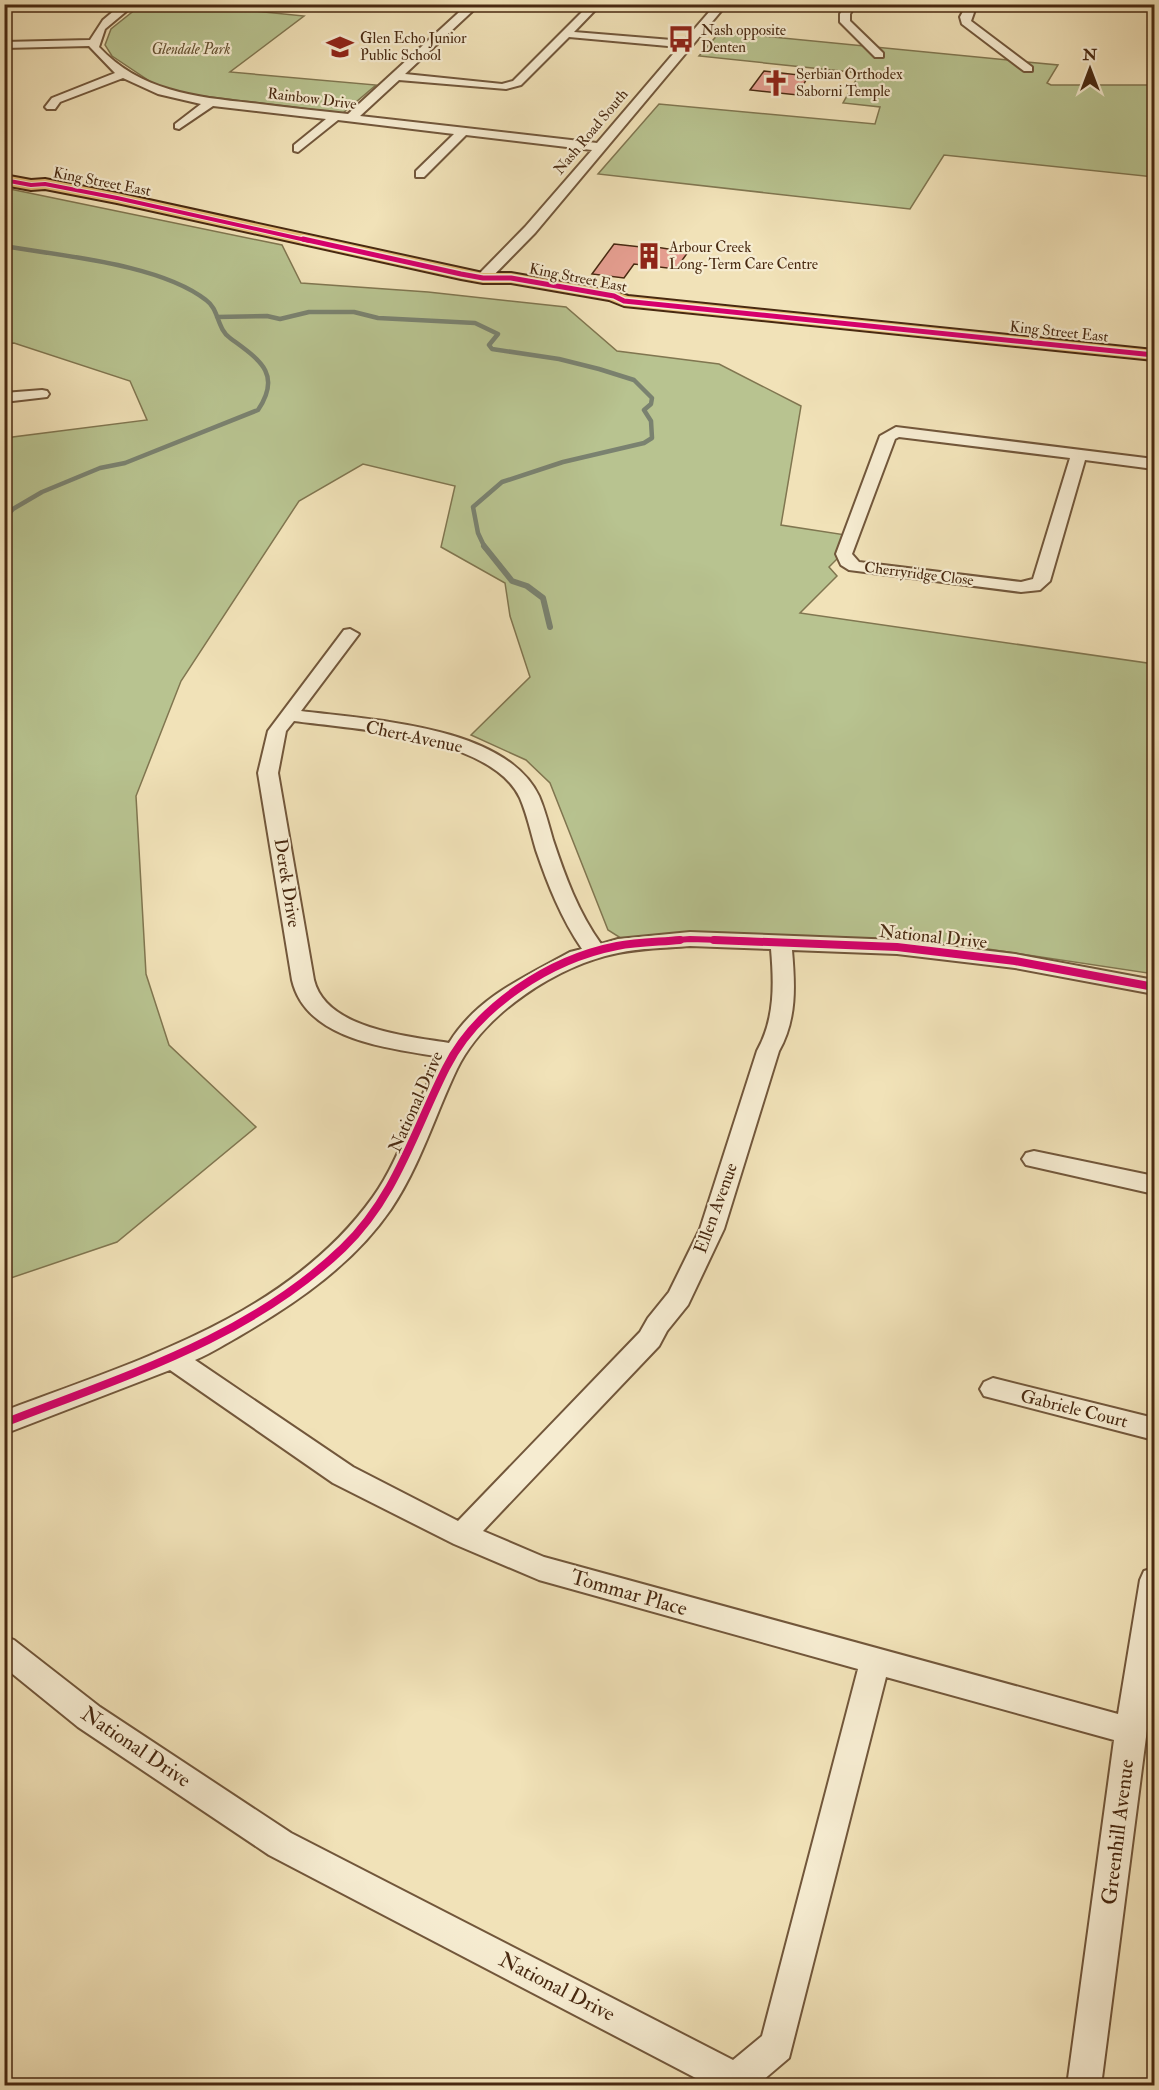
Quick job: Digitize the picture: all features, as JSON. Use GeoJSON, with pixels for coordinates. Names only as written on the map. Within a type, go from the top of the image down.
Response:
{"type":"FeatureCollection","features":[{"type":"Feature","properties":{"kind":"main road","name":"King Street East"},"geometry":{"type":"LineString","coordinates":[[4,170],[43,178],[45,184]]}},
{"type":"Feature","properties":{"kind":"main road","name":"King Street East"},"geometry":{"type":"LineString","coordinates":[[4,180],[31,185],[45,184],[483,278],[502,286],[554,296],[612,303],[624,301],[1155,355]]}},
{"type":"Feature","properties":{"kind":"street"},"geometry":{"type":"LineString","coordinates":[[4,45],[94,43],[109,19],[130,4]]}},
{"type":"Feature","properties":{"kind":"street"},"geometry":{"type":"LineString","coordinates":[[351,118],[399,77],[475,4]]}},
{"type":"Feature","properties":{"kind":"street"},"geometry":{"type":"LineString","coordinates":[[399,77],[507,87],[517,83],[596,4]]}},
{"type":"Feature","properties":{"kind":"street","name":"Nash Road South"},"geometry":{"type":"LineString","coordinates":[[483,278],[530,230],[722,4]]}},
{"type":"Feature","properties":{"kind":"street"},"geometry":{"type":"LineString","coordinates":[[851,4],[845,14],[845,21],[850,29],[879,55]]}},
{"type":"Feature","properties":{"kind":"street"},"geometry":{"type":"LineString","coordinates":[[972,4],[965,18],[966,22],[1028,69]]}},
{"type":"Feature","properties":{"kind":"street"},"geometry":{"type":"LineString","coordinates":[[567,34],[688,45]]}},
{"type":"Feature","properties":{"kind":"street","name":"Rainbow Drive"},"geometry":{"type":"LineString","coordinates":[[94,43],[102,57],[123,75],[161,93],[211,102],[600,147]]}},
{"type":"Feature","properties":{"kind":"street"},"geometry":{"type":"LineString","coordinates":[[51,107],[56,100],[123,75]]}},
{"type":"Feature","properties":{"kind":"street"},"geometry":{"type":"LineString","coordinates":[[179,126],[211,102]]}},
{"type":"Feature","properties":{"kind":"street"},"geometry":{"type":"LineString","coordinates":[[297,148],[335,117]]}},
{"type":"Feature","properties":{"kind":"street"},"geometry":{"type":"LineString","coordinates":[[420,174],[463,131]]}},
{"type":"Feature","properties":{"kind":"street"},"geometry":{"type":"LineString","coordinates":[[4,398],[42,394]]}},
{"type":"Feature","properties":{"kind":"street","name":"Cherryridge Close"},"geometry":{"type":"LineString","coordinates":[[1078,454],[1041,581],[1034,586],[1021,587],[855,566],[847,561],[844,554],[888,436],[896,432],[911,432],[1155,464]]}},
{"type":"Feature","properties":{"kind":"street","name":"Derek Drive"},"geometry":{"type":"LineString","coordinates":[[350,634],[277,731],[268,773],[307,994],[331,1019],[357,1032],[454,1052]]}},
{"type":"Feature","properties":{"kind":"street","name":"Chert Avenue"},"geometry":{"type":"LineString","coordinates":[[288,715],[449,740],[488,756],[509,770],[524,786],[529,796],[567,910],[585,940],[596,953]]}},
{"type":"Feature","properties":{"kind":"street","name":"National Drive"},"geometry":{"type":"LineString","coordinates":[[4,1423],[195,1349],[276,1302],[345,1246],[382,1203],[403,1166],[404,1159],[454,1052],[482,1017],[506,996],[566,963],[618,946],[705,939],[927,949],[1015,961],[1155,987]]}},
{"type":"Feature","properties":{"kind":"street","name":"Ellen Avenue"},"geometry":{"type":"LineString","coordinates":[[464,1536],[472,1524],[650,1340],[657,1325],[679,1298],[712,1229],[768,1051],[774,1042],[783,1001],[781,944]]}},
{"type":"Feature","properties":{"kind":"street"},"geometry":{"type":"LineString","coordinates":[[1034,1159],[1155,1185]]}},
{"type":"Feature","properties":{"kind":"street","name":"Tommar Place"},"geometry":{"type":"LineString","coordinates":[[171,1357],[343,1475],[464,1536],[539,1568],[1131,1731]]}},
{"type":"Feature","properties":{"kind":"street","name":"Gabriele Court"},"geometry":{"type":"LineString","coordinates":[[993,1389],[1155,1430]]}},
{"type":"Feature","properties":{"kind":"street","name":"Greenhill Avenue"},"geometry":{"type":"LineString","coordinates":[[1084,2085],[1131,1731],[1155,1580]]}},
{"type":"Feature","properties":{"kind":"street","name":"National Drive"},"geometry":{"type":"LineString","coordinates":[[4,1649],[89,1717],[280,1844],[736,2080],[777,2046],[875,1662]]}},
{"type":"Feature","properties":{"kind":"green space","name":"Glendale Park"},"geometry":{"type":"Polygon","coordinates":[[[141,5],[195,5],[304,16],[230,72],[376,85],[343,113],[186,94],[157,86],[112,56],[105,45],[111,29],[141,5]]]}},
{"type":"Feature","properties":{"kind":"green space"},"geometry":{"type":"Polygon","coordinates":[[[720,32],[1058,65],[1047,83],[1051,85],[1154,85],[1154,177],[944,155],[910,209],[598,174],[659,104],[875,124],[880,107],[843,103],[860,73],[699,56],[720,32]]]}},
{"type":"Feature","properties":{"kind":"green space"},"geometry":{"type":"Polygon","coordinates":[[[5,188],[282,245],[301,283],[428,292],[566,307],[617,351],[719,364],[801,406],[781,525],[846,535],[842,554],[829,567],[837,576],[800,613],[1154,664],[1154,974],[948,943],[680,937],[630,944],[608,930],[550,783],[526,760],[471,735],[530,677],[510,616],[505,583],[441,547],[455,486],[363,464],[299,501],[181,681],[136,796],[146,974],[169,1045],[256,1127],[117,1242],[5,1280],[5,438],[147,420],[130,381],[14,343],[5,344],[5,188]]]}},
{"type":"Feature","properties":{"kind":"building","name":"Serbian Orthodex Saborni Temple"},"geometry":{"type":"Polygon","coordinates":[[[764,71],[808,76],[798,95],[750,90],[764,71]]]}},
{"type":"Feature","properties":{"kind":"building","name":"Arbour Creek Long-Term Care Centre"},"geometry":{"type":"Polygon","coordinates":[[[614,244],[641,247],[643,245],[688,252],[676,269],[634,264],[624,278],[592,274],[614,244]]]}},
{"type":"Feature","properties":{"kind":"waterway"},"geometry":{"type":"LineString","coordinates":[[4,246],[110,263],[163,278],[206,300],[217,317]]}},
{"type":"Feature","properties":{"kind":"waterway"},"geometry":{"type":"LineString","coordinates":[[217,317],[267,316],[280,319],[309,312],[354,312],[378,318],[475,323],[498,334],[489,345],[492,349],[559,359],[599,369],[634,380],[652,398],[651,404],[644,410],[651,421],[652,438],[644,443],[563,462],[502,482],[473,507],[478,533],[484,546]]}},
{"type":"Feature","properties":{"kind":"waterway"},"geometry":{"type":"LineString","coordinates":[[4,519],[13,509],[42,492],[100,468],[125,463],[258,410],[265,397],[268,376],[258,360],[226,334],[217,317]]}},
{"type":"Feature","properties":{"kind":"waterway"},"geometry":{"type":"LineString","coordinates":[[484,546],[512,581],[527,586],[543,598],[550,627]]}},
{"type":"Feature","properties":{"kind":"cycle path"},"geometry":{"type":"LineString","coordinates":[[4,180],[31,185],[45,184],[117,198],[461,274],[483,278],[511,278],[614,296],[624,301],[1154,355]]}},
{"type":"Feature","properties":{"kind":"cycle path"},"geometry":{"type":"LineString","coordinates":[[4,1423],[195,1349],[276,1302],[313,1275],[345,1246],[382,1203],[403,1166],[446,1068],[461,1042],[482,1017],[506,996],[578,957],[618,946],[690,939],[897,947],[1015,961],[1154,987]]}},
{"type":"Feature","properties":{"kind":"place","name":"Nash opposite Denten"},"geometry":{"type":"Point","coordinates":[681,39]}},
{"type":"Feature","properties":{"kind":"place","name":"Glen Echo Junior Public School"},"geometry":{"type":"Point","coordinates":[340,47]}},
{"type":"Feature","properties":{"kind":"place","name":"Serbian Orthodex Saborni Temple"},"geometry":{"type":"Point","coordinates":[776,83]}},
{"type":"Feature","properties":{"kind":"place","name":"Arbour Creek Long-Term Care Centre"},"geometry":{"type":"Point","coordinates":[649,256]}}]}
